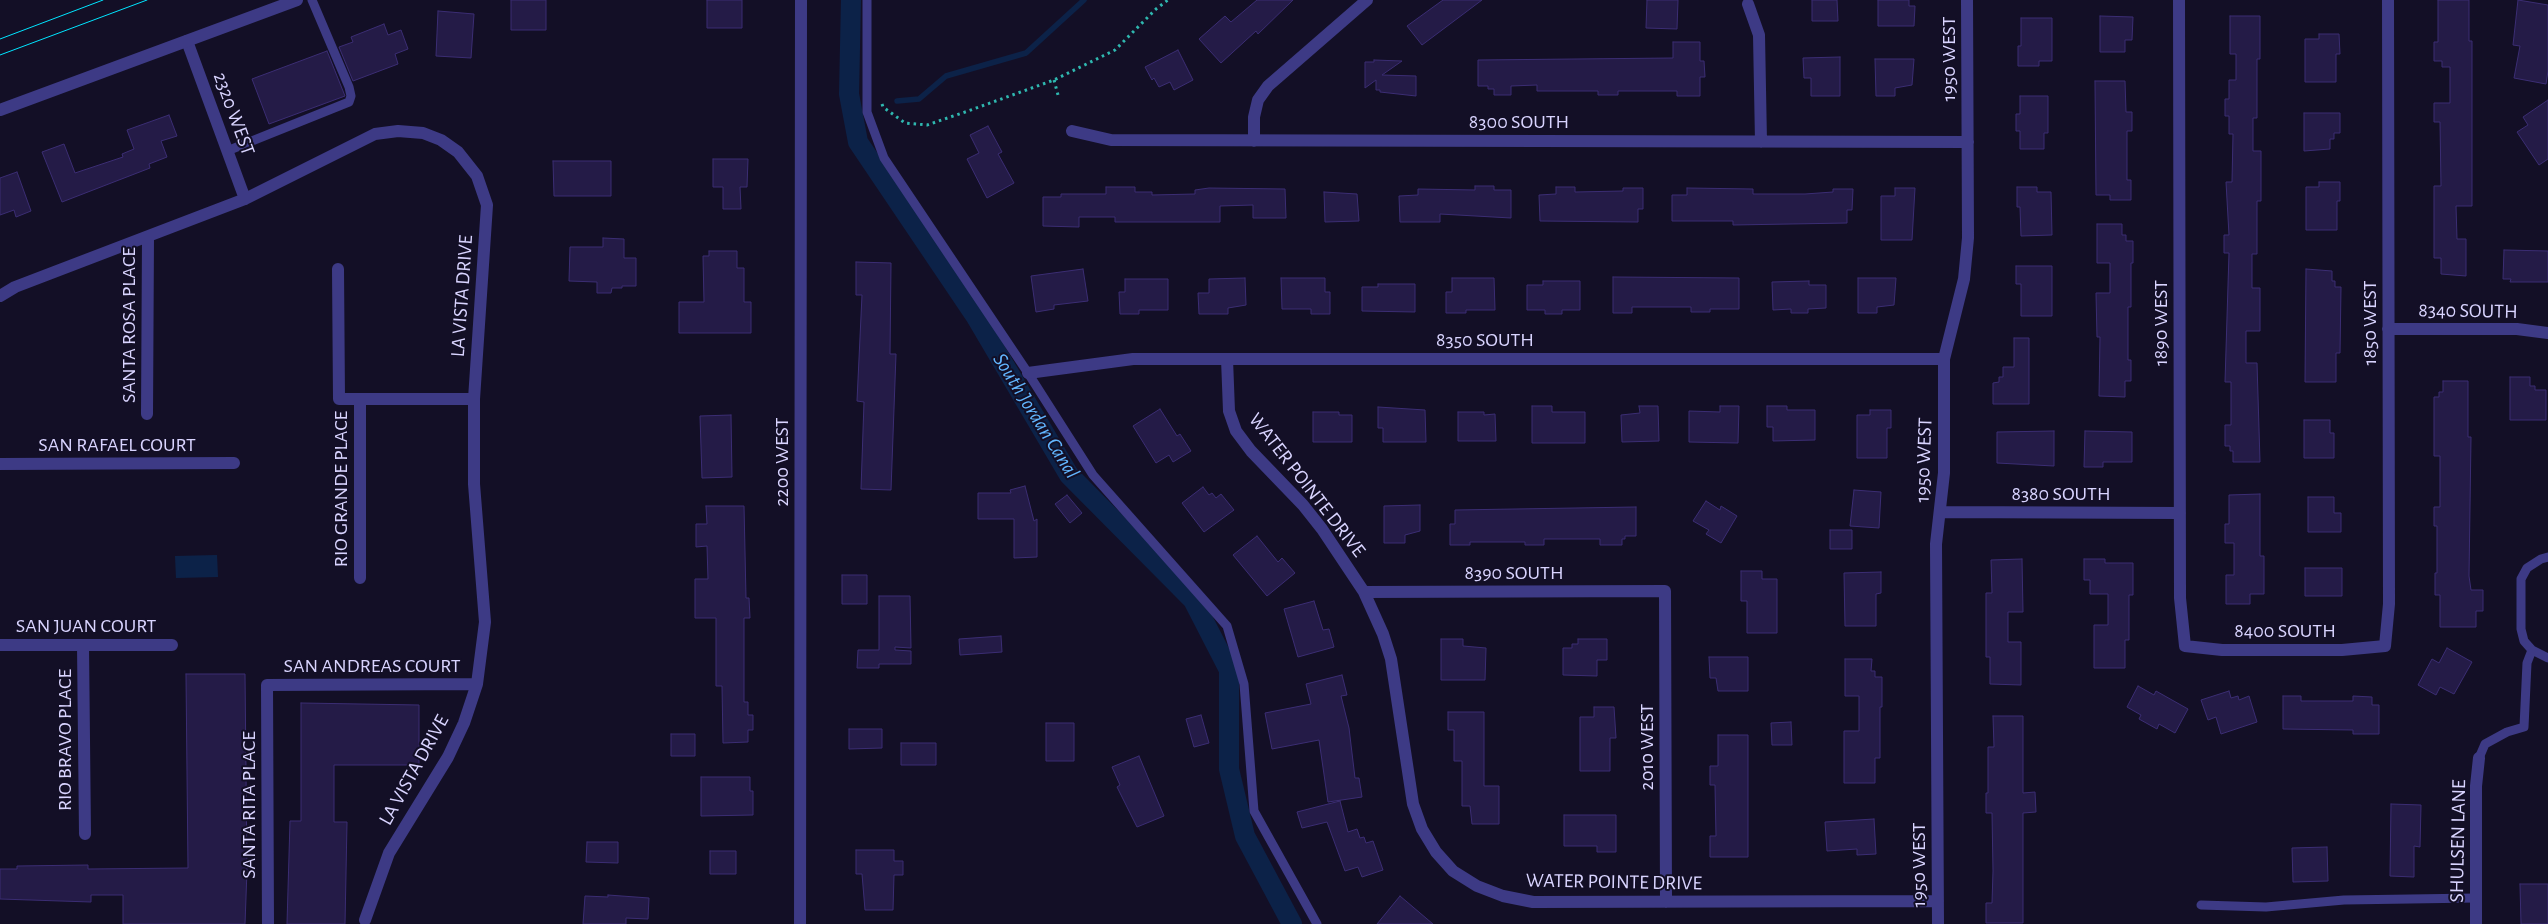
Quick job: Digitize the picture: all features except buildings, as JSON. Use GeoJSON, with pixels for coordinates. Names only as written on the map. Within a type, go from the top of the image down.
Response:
{"type":"FeatureCollection","features":[{"type":"Feature","properties":{"kind":"street"},"geometry":{"type":"LineString","coordinates":[[0,110],[297,0]]}},
{"type":"Feature","properties":{"kind":"street","name":"2200 WEST"},"geometry":{"type":"LineString","coordinates":[[800,924],[801,0]]}},
{"type":"Feature","properties":{"kind":"street"},"geometry":{"type":"LineString","coordinates":[[1254,141],[1254,117],[1258,100],[1268,86],[1367,0]]}},
{"type":"Feature","properties":{"kind":"street","name":"1950 WEST"},"geometry":{"type":"LineString","coordinates":[[1938,924],[1936,544],[1944,473],[1944,359],[1967,261],[1967,0]]}},
{"type":"Feature","properties":{"kind":"street","name":"1890 WEST"},"geometry":{"type":"LineString","coordinates":[[2179,0],[2180,598],[2185,646]]}},
{"type":"Feature","properties":{"kind":"street","name":"1850 WEST"},"geometry":{"type":"LineString","coordinates":[[2385,646],[2389,604],[2388,0]]}},
{"type":"Feature","properties":{"kind":"street"},"geometry":{"type":"LineString","coordinates":[[1748,4],[1759,35],[1761,142]]}},
{"type":"Feature","properties":{"kind":"street","name":"2320 WEST"},"geometry":{"type":"LineString","coordinates":[[187,41],[245,199]]}},
{"type":"Feature","properties":{"kind":"street","name":"LA VISTA DRIVE"},"geometry":{"type":"LineString","coordinates":[[0,296],[14,287],[245,199],[376,134],[398,131],[423,133],[441,140],[458,152],[477,176],[487,205],[474,399],[474,484],[485,622],[477,684],[464,723],[448,757],[389,852],[365,920]]}},
{"type":"Feature","properties":{"kind":"street","name":"8300 SOUTH"},"geometry":{"type":"LineString","coordinates":[[1072,131],[1111,140],[1968,142]]}},
{"type":"Feature","properties":{"kind":"street","name":"SANTA ROSA PLACE"},"geometry":{"type":"LineString","coordinates":[[147,414],[148,237]]}},
{"type":"Feature","properties":{"kind":"street"},"geometry":{"type":"LineString","coordinates":[[338,269],[339,399],[474,399]]}},
{"type":"Feature","properties":{"kind":"street","name":"8340 SOUTH"},"geometry":{"type":"LineString","coordinates":[[2388,329],[2517,329],[2548,333]]}},
{"type":"Feature","properties":{"kind":"street","name":"8350 SOUTH"},"geometry":{"type":"LineString","coordinates":[[1028,372],[1133,359],[1944,359]]}},
{"type":"Feature","properties":{"kind":"street","name":"WATER POINTE DRIVE"},"geometry":{"type":"LineString","coordinates":[[1227,359],[1229,411],[1236,431],[1251,451],[1303,505],[1322,530],[1364,592],[1383,634],[1391,659],[1413,804],[1422,829],[1436,852],[1453,871],[1477,886],[1503,896],[1533,902],[1938,901]]}},
{"type":"Feature","properties":{"kind":"street","name":"RIO GRANDE PLACE"},"geometry":{"type":"LineString","coordinates":[[360,399],[360,578]]}},
{"type":"Feature","properties":{"kind":"street","name":"SAN RAFAEL COURT"},"geometry":{"type":"LineString","coordinates":[[0,464],[234,463]]}},
{"type":"Feature","properties":{"kind":"street","name":"8380 SOUTH"},"geometry":{"type":"LineString","coordinates":[[1941,512],[2180,513]]}},
{"type":"Feature","properties":{"kind":"street","name":"8390 SOUTH"},"geometry":{"type":"LineString","coordinates":[[1364,592],[1665,591]]}},
{"type":"Feature","properties":{"kind":"street","name":"2010 WEST"},"geometry":{"type":"LineString","coordinates":[[1665,591],[1666,902]]}},
{"type":"Feature","properties":{"kind":"street","name":"SAN JUAN COURT"},"geometry":{"type":"LineString","coordinates":[[0,645],[172,645]]}},
{"type":"Feature","properties":{"kind":"street","name":"RIO BRAVO PLACE"},"geometry":{"type":"LineString","coordinates":[[83,645],[85,834]]}},
{"type":"Feature","properties":{"kind":"street","name":"8400 SOUTH"},"geometry":{"type":"LineString","coordinates":[[2185,646],[2222,650],[2342,650],[2385,646]]}},
{"type":"Feature","properties":{"kind":"street","name":"SAN ANDREAS COURT"},"geometry":{"type":"LineString","coordinates":[[267,685],[477,684]]}},
{"type":"Feature","properties":{"kind":"street","name":"SANTA RITA PLACE"},"geometry":{"type":"LineString","coordinates":[[267,685],[268,924]]}},
{"type":"Feature","properties":{"kind":"street","name":"SHULSEN LANE"},"geometry":{"type":"LineString","coordinates":[[2476,924],[2476,786],[2479,758]]}},
{"type":"Feature","properties":{"kind":"lane"},"geometry":{"type":"LineString","coordinates":[[227,151],[349,102],[352,96],[312,0]]}},
{"type":"Feature","properties":{"kind":"lane"},"geometry":{"type":"LineString","coordinates":[[867,0],[867,112],[884,158],[1028,372],[1093,475],[1227,626],[1244,684],[1254,811],[1317,924]]}},
{"type":"Feature","properties":{"kind":"lane"},"geometry":{"type":"LineString","coordinates":[[2548,557],[2527,568],[2521,579],[2521,630],[2524,641],[2532,650],[2548,658]]}},
{"type":"Feature","properties":{"kind":"lane"},"geometry":{"type":"LineString","coordinates":[[2479,758],[2484,744],[2507,732],[2524,727],[2527,664],[2532,650]]}},
{"type":"Feature","properties":{"kind":"lane"},"geometry":{"type":"LineString","coordinates":[[2201,906],[2266,907],[2344,900],[2476,898]]}},
{"type":"Feature","properties":{"kind":"path"},"geometry":{"type":"LineString","coordinates":[[881,100],[883,107],[905,123],[926,126],[1054,80],[1115,50],[1156,9],[1168,0]]}},
{"type":"Feature","properties":{"kind":"path"},"geometry":{"type":"LineString","coordinates":[[1054,80],[1058,95]]}},
{"type":"Feature","properties":{"kind":"water"},"geometry":{"type":"Polygon","coordinates":[[[217,555],[218,577],[176,578],[175,556],[217,555]]]}},
{"type":"Feature","properties":{"kind":"waterway","name":"South Jordan Canal"},"geometry":{"type":"LineString","coordinates":[[851,0],[849,94],[858,142],[976,317],[1069,475],[1193,600],[1229,670],[1229,769],[1245,836],[1292,924]]}},
{"type":"Feature","properties":{"kind":"waterway"},"geometry":{"type":"LineString","coordinates":[[897,101],[919,99],[946,76],[1026,53],[1084,0]]}},
{"type":"Feature","properties":{"kind":"tram line"},"geometry":{"type":"LineString","coordinates":[[0,39],[103,0]]}},
{"type":"Feature","properties":{"kind":"tram line"},"geometry":{"type":"LineString","coordinates":[[0,55],[147,0]]}}]}
